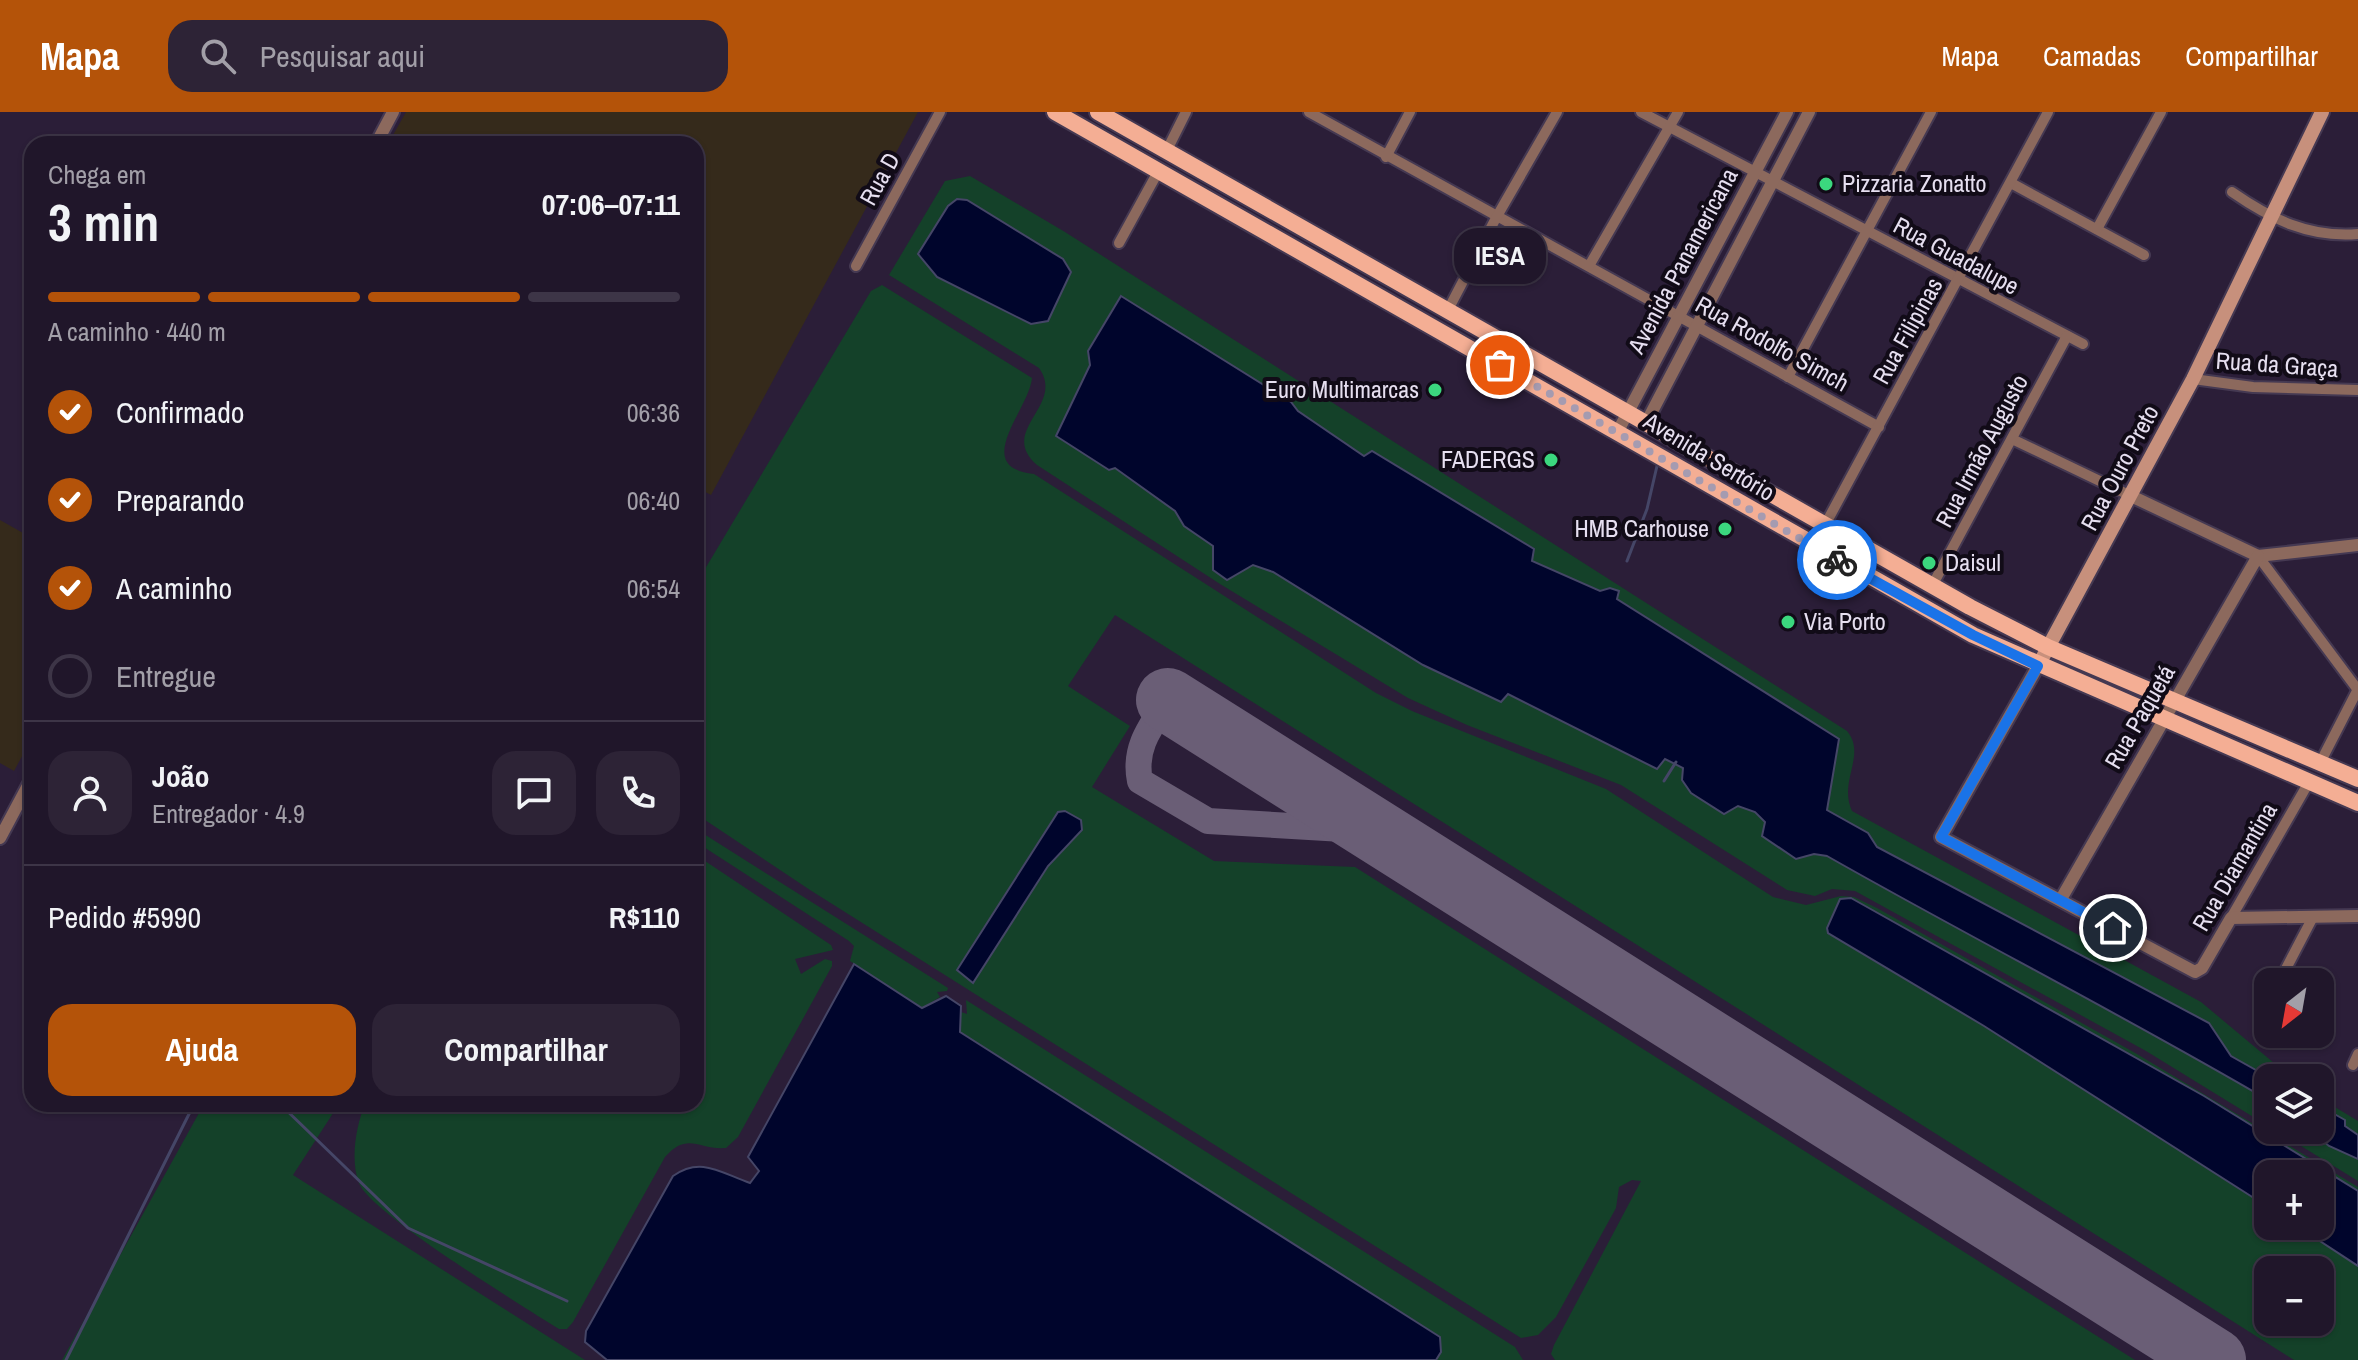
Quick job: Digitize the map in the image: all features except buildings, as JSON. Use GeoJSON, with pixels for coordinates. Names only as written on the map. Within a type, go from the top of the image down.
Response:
{"type":"FeatureCollection","features":[{"type":"Feature","properties":{"kind":"main road","name":"Avenida Sertório"},"geometry":{"type":"LineString","coordinates":[[1055,112],[1973,635],[2038,666],[2358,803]]}},
{"type":"Feature","properties":{"kind":"main road","name":"Avenida Sertório"},"geometry":{"type":"LineString","coordinates":[[1098,112],[1932,586],[2048,647],[2358,779]]}},
{"type":"Feature","properties":{"kind":"main road","name":"Rua Ouro Preto"},"geometry":{"type":"LineString","coordinates":[[2038,666],[2193,379],[2322,112]]}},
{"type":"Feature","properties":{"kind":"street"},"geometry":{"type":"LineString","coordinates":[[380,136],[393,112]]}},
{"type":"Feature","properties":{"kind":"street","name":"Rua D"},"geometry":{"type":"LineString","coordinates":[[856,266],[940,112]]}},
{"type":"Feature","properties":{"kind":"street"},"geometry":{"type":"LineString","coordinates":[[1166,152],[1186,112]]}},
{"type":"Feature","properties":{"kind":"street","name":"Rua Rodolfo Simch"},"geometry":{"type":"LineString","coordinates":[[1309,112],[1879,427]]}},
{"type":"Feature","properties":{"kind":"street"},"geometry":{"type":"LineString","coordinates":[[1386,157],[1410,112]]}},
{"type":"Feature","properties":{"kind":"street"},"geometry":{"type":"LineString","coordinates":[[1448,310],[1557,112]]}},
{"type":"Feature","properties":{"kind":"street","name":"Rua Guadalupe"},"geometry":{"type":"LineString","coordinates":[[1641,112],[2083,344]]}},
{"type":"Feature","properties":{"kind":"street"},"geometry":{"type":"LineString","coordinates":[[1589,266],[1678,112]]}},
{"type":"Feature","properties":{"kind":"street","name":"Avenida Panamericana"},"geometry":{"type":"LineString","coordinates":[[1618,431],[1787,112]]}},
{"type":"Feature","properties":{"kind":"street","name":"Avenida Panamericana"},"geometry":{"type":"LineString","coordinates":[[1646,423],[1809,112]]}},
{"type":"Feature","properties":{"kind":"street"},"geometry":{"type":"LineString","coordinates":[[1788,377],[1931,112]]}},
{"type":"Feature","properties":{"kind":"street","name":"Rua Filipinas"},"geometry":{"type":"LineString","coordinates":[[1825,525],[2048,112]]}},
{"type":"Feature","properties":{"kind":"street"},"geometry":{"type":"LineString","coordinates":[[2097,229],[2161,112]]}},
{"type":"Feature","properties":{"kind":"street"},"geometry":{"type":"LineString","coordinates":[[1119,243],[1159,170]]}},
{"type":"Feature","properties":{"kind":"street"},"geometry":{"type":"LineString","coordinates":[[2011,183],[2144,255]]}},
{"type":"Feature","properties":{"kind":"street"},"geometry":{"type":"LineString","coordinates":[[2232,192],[2270,219],[2313,232],[2358,234]]}},
{"type":"Feature","properties":{"kind":"street","name":"Rua Irmão Augusto"},"geometry":{"type":"LineString","coordinates":[[1932,586],[2067,336]]}},
{"type":"Feature","properties":{"kind":"street","name":"Rua da Graça"},"geometry":{"type":"LineString","coordinates":[[2193,379],[2253,387],[2358,390]]}},
{"type":"Feature","properties":{"kind":"street"},"geometry":{"type":"LineString","coordinates":[[2012,439],[2258,556],[2358,689],[2320,763]]}},
{"type":"Feature","properties":{"kind":"street"},"geometry":{"type":"LineString","coordinates":[[2258,556],[2358,545]]}},
{"type":"Feature","properties":{"kind":"street","name":"Rua Paquetá"},"geometry":{"type":"LineString","coordinates":[[2061,899],[2258,556]]}},
{"type":"Feature","properties":{"kind":"street","name":"Rua Ouro Preto"},"geometry":{"type":"LineString","coordinates":[[2038,666],[1941,837],[2061,899]]}},
{"type":"Feature","properties":{"kind":"street","name":"Rua Diamantina"},"geometry":{"type":"LineString","coordinates":[[2061,899],[2198,972],[2309,782]]}},
{"type":"Feature","properties":{"kind":"street"},"geometry":{"type":"LineString","coordinates":[[0,838],[24,793]]}},
{"type":"Feature","properties":{"kind":"street"},"geometry":{"type":"LineString","coordinates":[[2231,918],[2358,916]]}},
{"type":"Feature","properties":{"kind":"street"},"geometry":{"type":"LineString","coordinates":[[2286,968],[2313,917]]}},
{"type":"Feature","properties":{"kind":"shaded area"},"geometry":{"type":"Polygon","coordinates":[[[406,112],[918,112],[711,495],[704,491],[704,136],[392,136],[406,112]]]}},
{"type":"Feature","properties":{"kind":"shaded area"},"geometry":{"type":"Polygon","coordinates":[[[0,520],[24,534],[24,753],[14,771],[0,763],[0,520]]]}},
{"type":"Feature","properties":{"kind":"green space"},"geometry":{"type":"Polygon","coordinates":[[[970,176],[1065,232],[1847,731],[1854,749],[1848,789],[1852,811],[2201,1002],[2275,1064],[2254,1064],[2254,1117],[2146,1051],[1855,891],[1832,889],[1815,896],[1787,890],[1621,785],[1467,725],[1408,698],[1220,584],[1037,465],[1027,452],[1024,440],[1044,394],[1045,382],[1039,368],[889,275],[945,181],[970,176]]]}},
{"type":"Feature","properties":{"kind":"green space"},"geometry":{"type":"Polygon","coordinates":[[[882,285],[1032,378],[1004,449],[1006,461],[1015,469],[1034,474],[1376,693],[1412,711],[1606,789],[1773,897],[1806,905],[1841,896],[1854,897],[1877,908],[2137,1054],[2254,1124],[2254,1144],[2287,1144],[2313,1160],[2254,1160],[2254,1240],[2334,1240],[2334,1173],[2358,1187],[2358,1360],[2294,1360],[2256,1336],[2334,1336],[2334,1256],[2254,1256],[2254,1335],[1115,615],[1068,686],[1130,726],[1092,787],[1214,861],[1355,867],[2135,1360],[1555,1360],[1551,1354],[1554,1345],[1641,1181],[1632,1180],[1619,1187],[1616,1208],[1556,1317],[1538,1335],[1521,1338],[810,890],[704,819],[704,571],[871,291],[882,285]]]}},
{"type":"Feature","properties":{"kind":"green space"},"geometry":{"type":"Polygon","coordinates":[[[704,834],[948,988],[947,991],[937,992],[940,997],[922,1008],[850,961],[854,946],[704,847],[704,834]]]}},
{"type":"Feature","properties":{"kind":"green space"},"geometry":{"type":"Polygon","coordinates":[[[704,860],[831,945],[833,950],[795,959],[801,974],[825,959],[832,961],[832,966],[738,1137],[726,1148],[687,1143],[673,1149],[665,1157],[567,1329],[559,1329],[450,1259],[369,1197],[356,1174],[355,1143],[362,1112],[704,1112],[704,860]]]}},
{"type":"Feature","properties":{"kind":"green space"},"geometry":{"type":"Polygon","coordinates":[[[966,1000],[1515,1347],[1523,1360],[1436,1360],[1441,1352],[1439,1337],[960,1032],[961,1012],[967,1014],[966,1000]]]}},
{"type":"Feature","properties":{"kind":"green space"},"geometry":{"type":"Polygon","coordinates":[[[2334,1106],[2358,1121],[2358,1181],[2334,1166],[2334,1160],[2324,1160],[2298,1144],[2334,1144],[2334,1106]]]}},
{"type":"Feature","properties":{"kind":"green space"},"geometry":{"type":"Polygon","coordinates":[[[200,1112],[334,1112],[293,1175],[585,1360],[62,1360],[200,1112]]]}},
{"type":"Feature","properties":{"kind":"water"},"geometry":{"type":"Polygon","coordinates":[[[957,199],[967,200],[1063,259],[1071,272],[1048,321],[1031,324],[937,277],[918,254],[948,206],[957,199]]]}},
{"type":"Feature","properties":{"kind":"water"},"geometry":{"type":"Polygon","coordinates":[[[1121,296],[1291,402],[1298,411],[1364,456],[1372,451],[1534,549],[1532,561],[1600,591],[1610,588],[1619,591],[1617,599],[1839,739],[1827,810],[1868,833],[1877,847],[2209,1023],[2231,1056],[2254,1069],[2254,1092],[1827,856],[1814,854],[1796,859],[1762,836],[1765,822],[1755,812],[1738,806],[1724,814],[1691,793],[1682,780],[1683,768],[1665,759],[1657,769],[1508,694],[1501,702],[1423,665],[1273,572],[1253,565],[1227,580],[1213,570],[1213,546],[1184,526],[1175,511],[1115,468],[1109,470],[1056,436],[1090,365],[1088,351],[1121,296]]]}},
{"type":"Feature","properties":{"kind":"water"},"geometry":{"type":"Polygon","coordinates":[[[1065,811],[1081,820],[1082,830],[1048,866],[973,983],[957,970],[1058,812],[1065,811]]]}},
{"type":"Feature","properties":{"kind":"water"},"geometry":{"type":"Polygon","coordinates":[[[1851,898],[2204,1096],[2254,1127],[2254,1144],[2282,1144],[2308,1160],[2254,1160],[2254,1198],[1984,1026],[1828,933],[1827,928],[1840,899],[1851,898]]]}},
{"type":"Feature","properties":{"kind":"water"},"geometry":{"type":"Polygon","coordinates":[[[854,964],[922,1008],[946,996],[961,1006],[960,1032],[1440,1337],[1441,1352],[1436,1360],[607,1360],[585,1342],[586,1331],[673,1176],[683,1170],[702,1167],[750,1183],[759,1171],[748,1157],[854,964]]]}},
{"type":"Feature","properties":{"kind":"water"},"geometry":{"type":"Polygon","coordinates":[[[2334,1114],[2345,1120],[2345,1126],[2358,1135],[2358,1159],[2326,1144],[2334,1144],[2334,1114]]]}},
{"type":"Feature","properties":{"kind":"water"},"geometry":{"type":"Polygon","coordinates":[[[2334,1176],[2358,1191],[2358,1266],[2318,1240],[2334,1240],[2334,1176]]]}},
{"type":"Feature","properties":{"kind":"waterway"},"geometry":{"type":"LineString","coordinates":[[1627,561],[1647,509],[1657,466]]}},
{"type":"Feature","properties":{"kind":"waterway"},"geometry":{"type":"LineString","coordinates":[[1664,781],[1676,762]]}},
{"type":"Feature","properties":{"kind":"waterway"},"geometry":{"type":"LineString","coordinates":[[66,1360],[190,1112]]}},
{"type":"Feature","properties":{"kind":"waterway"},"geometry":{"type":"LineString","coordinates":[[288,1112],[408,1228],[567,1301]]}},
{"type":"Feature","properties":{"kind":"taxiway"},"geometry":{"type":"LineString","coordinates":[[1168,700],[1141,748],[1140,781],[1208,821],[1360,830],[1382,838],[1467,888]]}},
{"type":"Feature","properties":{"kind":"runway"},"geometry":{"type":"LineString","coordinates":[[1168,700],[2214,1360]]}},
{"type":"Feature","properties":{"kind":"way so far"},"geometry":{"type":"LineString","coordinates":[[1500,365],[1837,560]]}},
{"type":"Feature","properties":{"kind":"place","name":"Pizzaria Zonatto"},"geometry":{"type":"Point","coordinates":[1826,184]}},
{"type":"Feature","properties":{"kind":"place","name":"IESA"},"geometry":{"type":"Point","coordinates":[1500,365]}},
{"type":"Feature","properties":{"kind":"place","name":"Euro Multimarcas"},"geometry":{"type":"Point","coordinates":[1435,390]}},
{"type":"Feature","properties":{"kind":"place","name":"FADERGS"},"geometry":{"type":"Point","coordinates":[1551,460]}},
{"type":"Feature","properties":{"kind":"place","name":"HMB Carhouse"},"geometry":{"type":"Point","coordinates":[1725,529]}},
{"type":"Feature","properties":{"kind":"place","name":"Daisul"},"geometry":{"type":"Point","coordinates":[1929,563]}},
{"type":"Feature","properties":{"kind":"place","name":"Via Porto"},"geometry":{"type":"Point","coordinates":[1788,622]}},
{"type":"Feature","properties":{"kind":"route"},"geometry":{"type":"LineString","coordinates":[[1837,560],[1973,635],[2038,666],[1941,837],[2113,928]]}}]}
